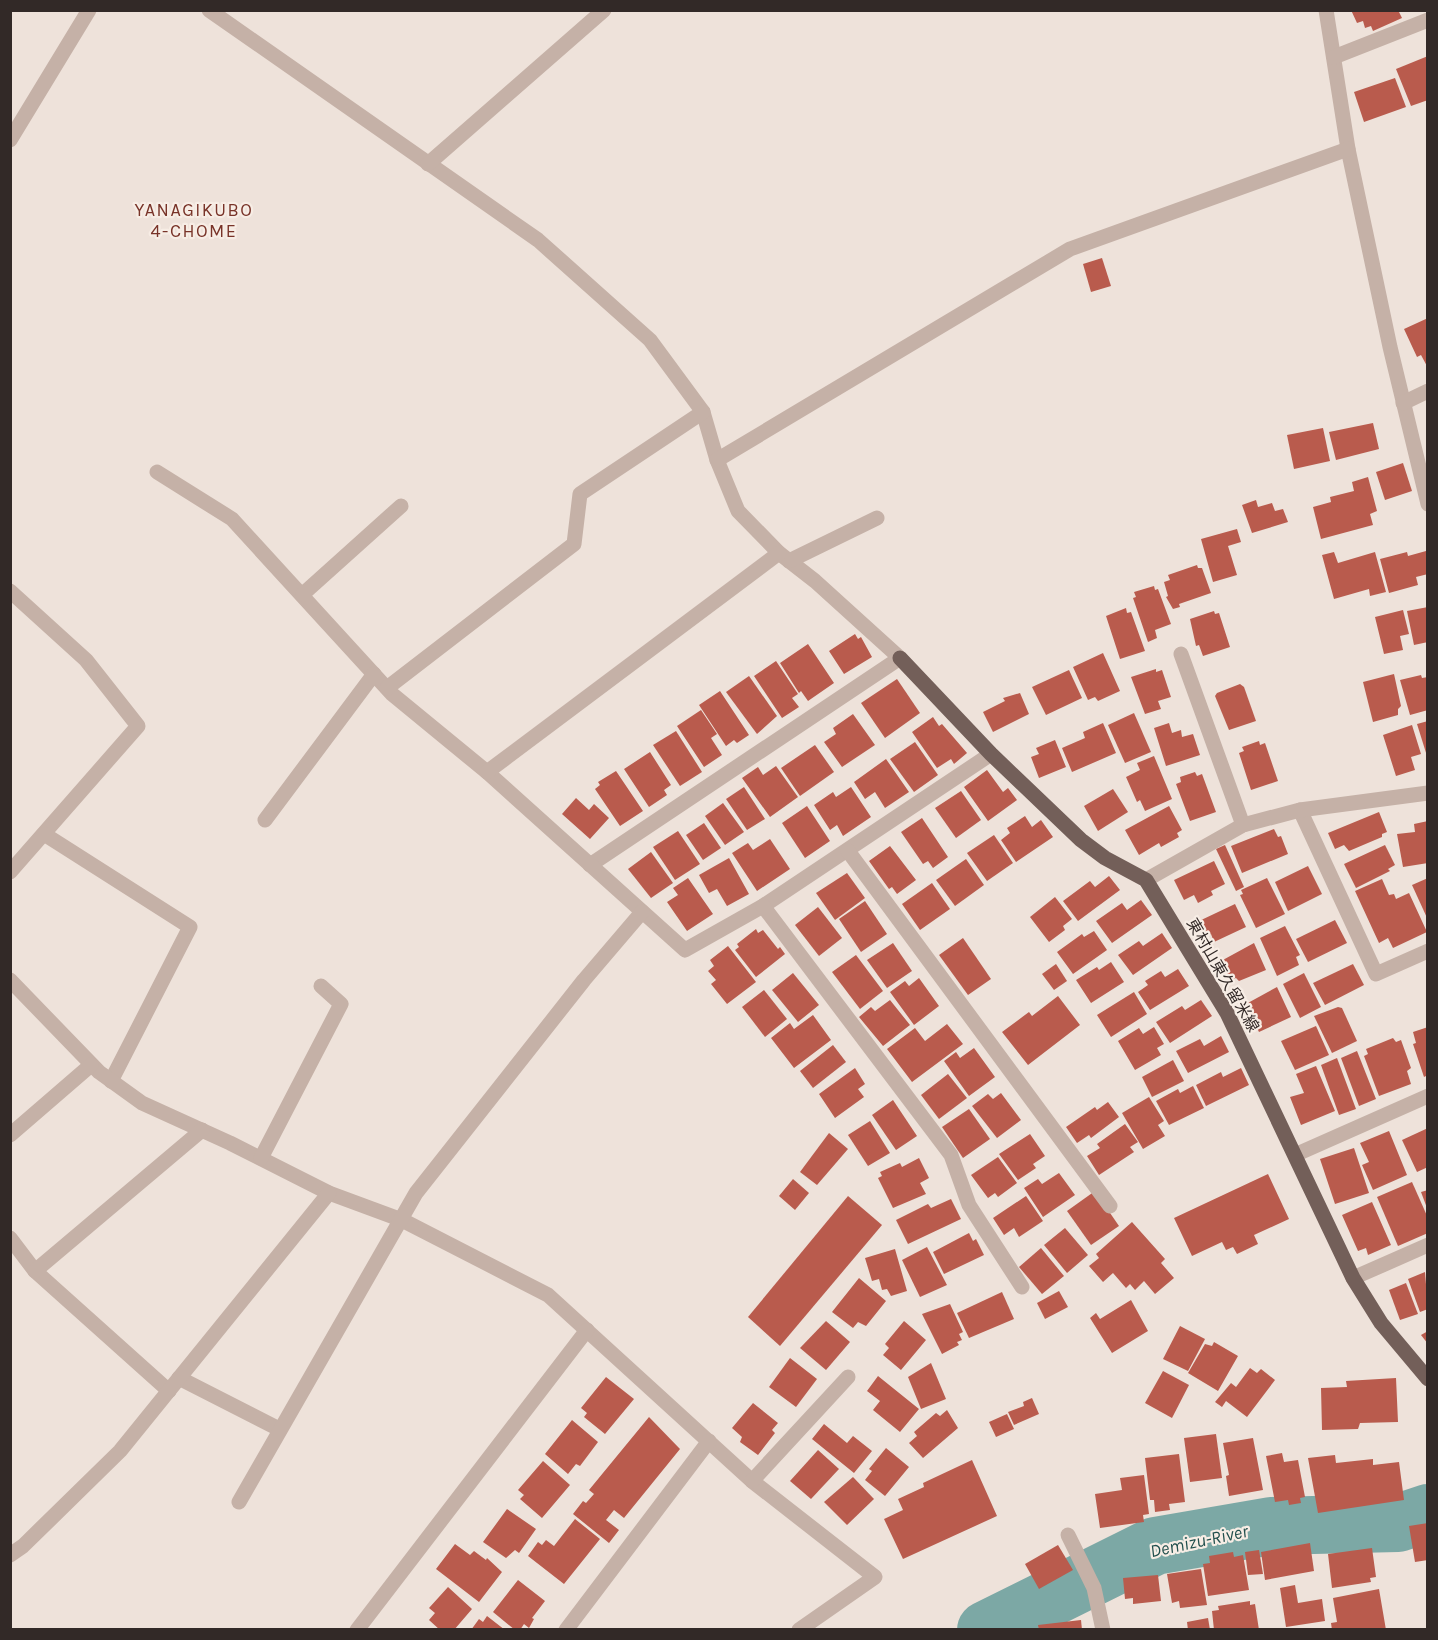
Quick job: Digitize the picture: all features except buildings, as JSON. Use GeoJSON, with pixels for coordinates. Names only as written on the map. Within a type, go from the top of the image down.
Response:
{"type":"FeatureCollection","features":[{"type":"Feature","properties":{"kind":"main road"},"geometry":{"type":"LineString","coordinates":[[900,658],[991,754],[1081,840],[1105,858],[1146,880]]}},
{"type":"Feature","properties":{"kind":"main road","name":"東村山東久留米線"},"geometry":{"type":"LineString","coordinates":[[1146,880],[1227,1013],[1297,1154],[1353,1278],[1381,1323],[1428,1379]]}},
{"type":"Feature","properties":{"kind":"street"},"geometry":{"type":"LineString","coordinates":[[10,140],[89,10]]}},
{"type":"Feature","properties":{"kind":"street"},"geometry":{"type":"LineString","coordinates":[[209,10],[538,240],[650,340],[703,412],[717,460],[738,511],[784,557],[900,658],[590,865]]}},
{"type":"Feature","properties":{"kind":"street"},"geometry":{"type":"LineString","coordinates":[[428,164],[603,10]]}},
{"type":"Feature","properties":{"kind":"street"},"geometry":{"type":"LineString","coordinates":[[1326,10],[1348,149],[1403,403],[1428,504]]}},
{"type":"Feature","properties":{"kind":"street"},"geometry":{"type":"LineString","coordinates":[[1334,57],[1428,20]]}},
{"type":"Feature","properties":{"kind":"street"},"geometry":{"type":"LineString","coordinates":[[717,460],[1070,249],[1348,149]]}},
{"type":"Feature","properties":{"kind":"street"},"geometry":{"type":"LineString","coordinates":[[1403,403],[1428,391]]}},
{"type":"Feature","properties":{"kind":"street"},"geometry":{"type":"LineString","coordinates":[[387,688],[574,544],[580,494],[703,412]]}},
{"type":"Feature","properties":{"kind":"street"},"geometry":{"type":"LineString","coordinates":[[157,472],[232,519],[387,688],[487,772],[685,950],[763,906],[991,754]]}},
{"type":"Feature","properties":{"kind":"street"},"geometry":{"type":"LineString","coordinates":[[303,594],[401,506]]}},
{"type":"Feature","properties":{"kind":"street"},"geometry":{"type":"LineString","coordinates":[[487,772],[784,557],[877,518]]}},
{"type":"Feature","properties":{"kind":"street"},"geometry":{"type":"LineString","coordinates":[[10,591],[86,660],[138,726],[10,872]]}},
{"type":"Feature","properties":{"kind":"street"},"geometry":{"type":"LineString","coordinates":[[1181,654],[1243,825]]}},
{"type":"Feature","properties":{"kind":"street"},"geometry":{"type":"LineString","coordinates":[[265,820],[374,674]]}},
{"type":"Feature","properties":{"kind":"street"},"geometry":{"type":"LineString","coordinates":[[1146,880],[1243,825],[1300,810],[1428,793]]}},
{"type":"Feature","properties":{"kind":"street"},"geometry":{"type":"LineString","coordinates":[[1300,810],[1376,974],[1428,951]]}},
{"type":"Feature","properties":{"kind":"street"},"geometry":{"type":"LineString","coordinates":[[44,834],[190,927],[111,1081]]}},
{"type":"Feature","properties":{"kind":"street"},"geometry":{"type":"LineString","coordinates":[[848,851],[1110,1206]]}},
{"type":"Feature","properties":{"kind":"street"},"geometry":{"type":"LineString","coordinates":[[763,906],[951,1155],[969,1205],[1022,1287]]}},
{"type":"Feature","properties":{"kind":"street"},"geometry":{"type":"LineString","coordinates":[[239,1502],[416,1193],[584,980],[642,912]]}},
{"type":"Feature","properties":{"kind":"street"},"geometry":{"type":"LineString","coordinates":[[10,980],[91,1065],[141,1103],[261,1158],[329,1193],[402,1220],[548,1295],[752,1481],[875,1577],[799,1629]]}},
{"type":"Feature","properties":{"kind":"street"},"geometry":{"type":"LineString","coordinates":[[261,1158],[341,1004],[321,986]]}},
{"type":"Feature","properties":{"kind":"street"},"geometry":{"type":"LineString","coordinates":[[10,1135],[91,1065]]}},
{"type":"Feature","properties":{"kind":"street"},"geometry":{"type":"LineString","coordinates":[[1297,1154],[1428,1096]]}},
{"type":"Feature","properties":{"kind":"street"},"geometry":{"type":"LineString","coordinates":[[35,1271],[202,1130]]}},
{"type":"Feature","properties":{"kind":"street"},"geometry":{"type":"LineString","coordinates":[[10,1555],[23,1546],[120,1451],[329,1193]]}},
{"type":"Feature","properties":{"kind":"street"},"geometry":{"type":"LineString","coordinates":[[10,1238],[35,1271],[169,1391]]}},
{"type":"Feature","properties":{"kind":"street"},"geometry":{"type":"LineString","coordinates":[[1353,1278],[1428,1245]]}},
{"type":"Feature","properties":{"kind":"street"},"geometry":{"type":"LineString","coordinates":[[357,1629],[587,1330]]}},
{"type":"Feature","properties":{"kind":"street"},"geometry":{"type":"LineString","coordinates":[[752,1481],[848,1377]]}},
{"type":"Feature","properties":{"kind":"street"},"geometry":{"type":"LineString","coordinates":[[179,1378],[279,1429]]}},
{"type":"Feature","properties":{"kind":"street"},"geometry":{"type":"LineString","coordinates":[[566,1629],[709,1441]]}},
{"type":"Feature","properties":{"kind":"street"},"geometry":{"type":"LineString","coordinates":[[1068,1535],[1094,1588],[1102,1629]]}},
{"type":"Feature","properties":{"kind":"waterway","name":"Demizu-River"},"geometry":{"type":"LineString","coordinates":[[986,1630],[1155,1546],[1271,1526],[1398,1523],[1428,1513]]}},
{"type":"Feature","properties":{"kind":"district","name":"YANAGIKUBO 4-CHOME"},"geometry":{"type":"Point","coordinates":[194,220]}}]}
